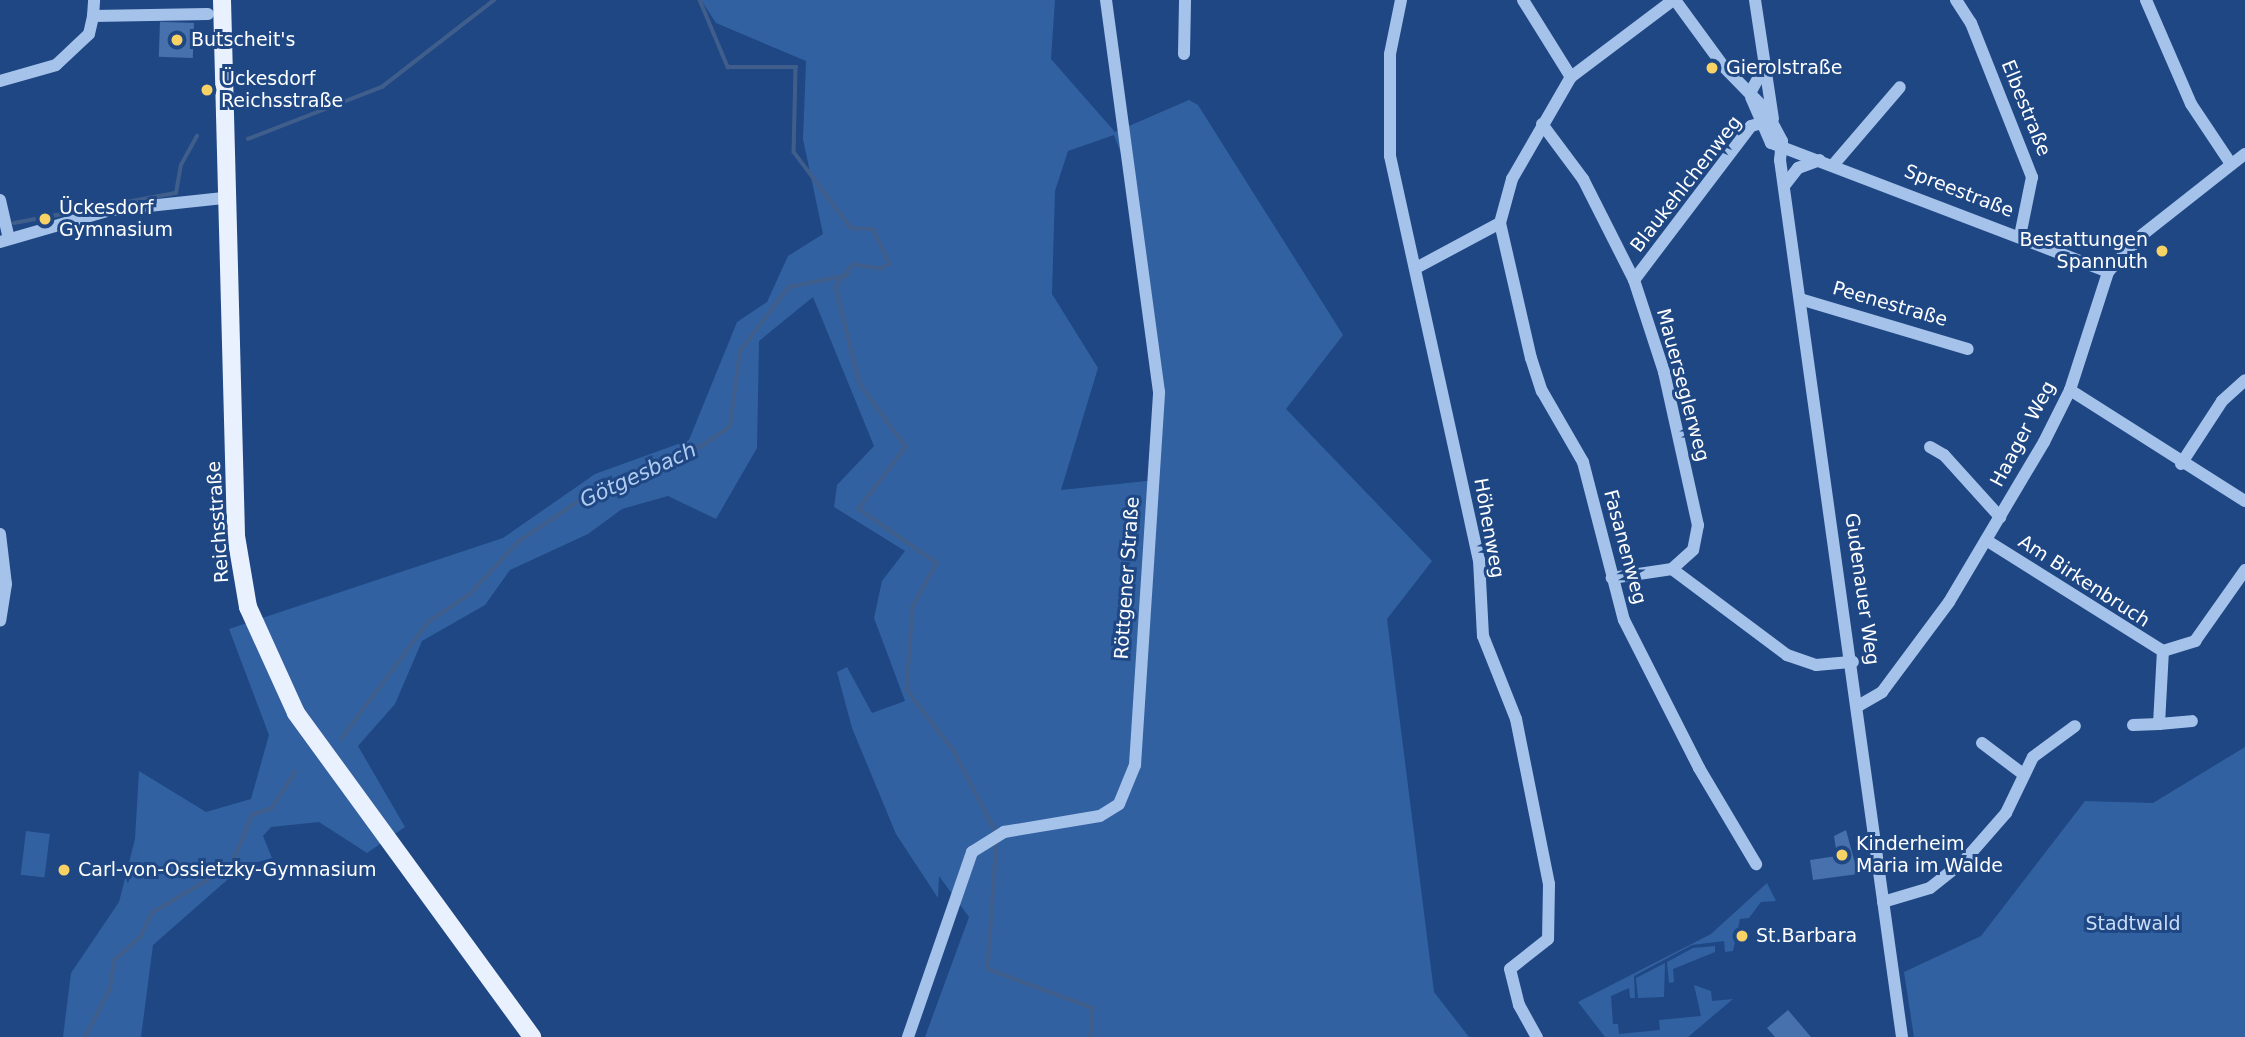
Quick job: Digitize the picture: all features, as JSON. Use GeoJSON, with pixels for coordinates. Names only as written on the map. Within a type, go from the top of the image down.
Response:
{"type":"FeatureCollection","features":[{"type":"Feature","properties":{"kind":"main road","name":"Reichsstraße"},"geometry":{"type":"LineString","coordinates":[[222,0],[223,198],[237,549],[260,641],[285,693],[321,749],[532,1037]]}},
{"type":"Feature","properties":{"kind":"street"},"geometry":{"type":"LineString","coordinates":[[0,81],[56,65],[89,34],[93,0]]}},
{"type":"Feature","properties":{"kind":"street","name":"Röttgener Straße"},"geometry":{"type":"LineString","coordinates":[[908,1037],[963,868],[990,838],[1004,832],[1100,816],[1119,804],[1135,765],[1158,391],[1107,0]]}},
{"type":"Feature","properties":{"kind":"street"},"geometry":{"type":"LineString","coordinates":[[1185,0],[1185,54]]}},
{"type":"Feature","properties":{"kind":"street","name":"Höhenweg"},"geometry":{"type":"LineString","coordinates":[[1401,0],[1390,54],[1388,134],[1479,560],[1483,636],[1517,719],[1549,884],[1548,939],[1510,969],[1519,1004],[1537,1037]]}},
{"type":"Feature","properties":{"kind":"street"},"geometry":{"type":"LineString","coordinates":[[1523,0],[1571,77]]}},
{"type":"Feature","properties":{"kind":"street"},"geometry":{"type":"LineString","coordinates":[[1416,268],[1500,223],[1512,178],[1571,77],[1674,0],[1750,93],[1766,123],[1771,143],[1781,148]]}},
{"type":"Feature","properties":{"kind":"street"},"geometry":{"type":"LineString","coordinates":[[1755,0],[1764,68],[1772,88],[1766,123]]}},
{"type":"Feature","properties":{"kind":"street","name":"Elbestraße"},"geometry":{"type":"LineString","coordinates":[[1956,0],[1971,23],[2032,177],[2020,236]]}},
{"type":"Feature","properties":{"kind":"street"},"geometry":{"type":"LineString","coordinates":[[2146,0],[2191,104],[2231,164]]}},
{"type":"Feature","properties":{"kind":"street"},"geometry":{"type":"LineString","coordinates":[[93,16],[208,14]]}},
{"type":"Feature","properties":{"kind":"street"},"geometry":{"type":"LineString","coordinates":[[1750,93],[1764,68]]}},
{"type":"Feature","properties":{"kind":"street"},"geometry":{"type":"LineString","coordinates":[[1834,164],[1900,88]]}},
{"type":"Feature","properties":{"kind":"street","name":"Blaukehlchenweg"},"geometry":{"type":"LineString","coordinates":[[1634,280],[1751,126],[1766,123]]}},
{"type":"Feature","properties":{"kind":"street","name":"Mauerseglerweg"},"geometry":{"type":"LineString","coordinates":[[1542,124],[1583,179],[1634,280],[1664,372],[1698,525],[1693,550],[1672,569]]}},
{"type":"Feature","properties":{"kind":"street","name":"Spreestraße"},"geometry":{"type":"LineString","coordinates":[[1781,148],[1834,164],[2108,272]]}},
{"type":"Feature","properties":{"kind":"street","name":"Gudenauer Weg"},"geometry":{"type":"LineString","coordinates":[[1781,148],[1784,186],[1853,662],[1902,1037]]}},
{"type":"Feature","properties":{"kind":"street","name":"Haager Weg"},"geometry":{"type":"LineString","coordinates":[[1858,706],[1882,692],[1950,603],[2000,517],[2070,390],[2108,272],[2142,235],[2245,154]]}},
{"type":"Feature","properties":{"kind":"street"},"geometry":{"type":"LineString","coordinates":[[1784,186],[1798,168],[1820,160]]}},
{"type":"Feature","properties":{"kind":"street"},"geometry":{"type":"LineString","coordinates":[[0,200],[4,240],[111,210],[223,198]]}},
{"type":"Feature","properties":{"kind":"street","name":"Fasanenweg"},"geometry":{"type":"LineString","coordinates":[[1500,223],[1531,358],[1542,391],[1583,462],[1624,620],[1673,718],[1756,864]]}},
{"type":"Feature","properties":{"kind":"street","name":"Peenestraße"},"geometry":{"type":"LineString","coordinates":[[1800,299],[1968,349]]}},
{"type":"Feature","properties":{"kind":"street"},"geometry":{"type":"LineString","coordinates":[[2181,464],[2226,395],[2245,380]]}},
{"type":"Feature","properties":{"kind":"street"},"geometry":{"type":"LineString","coordinates":[[2070,390],[2181,464],[2245,501]]}},
{"type":"Feature","properties":{"kind":"street"},"geometry":{"type":"LineString","coordinates":[[1930,447],[1944,455],[2000,517]]}},
{"type":"Feature","properties":{"kind":"street"},"geometry":{"type":"LineString","coordinates":[[0,534],[6,584],[0,621]]}},
{"type":"Feature","properties":{"kind":"street","name":"Am Birkenbruch"},"geometry":{"type":"LineString","coordinates":[[1986,540],[2163,651],[2194,641],[2245,570]]}},
{"type":"Feature","properties":{"kind":"street"},"geometry":{"type":"LineString","coordinates":[[1612,578],[1672,569],[1787,655],[1816,665],[1853,662]]}},
{"type":"Feature","properties":{"kind":"street","name":"Am Birkenbruch"},"geometry":{"type":"LineString","coordinates":[[2159,724],[2163,651]]}},
{"type":"Feature","properties":{"kind":"street"},"geometry":{"type":"LineString","coordinates":[[2133,725],[2192,721]]}},
{"type":"Feature","properties":{"kind":"street"},"geometry":{"type":"LineString","coordinates":[[1883,902],[1930,888],[1964,861],[2006,813],[2023,774],[2042,747],[2075,726]]}},
{"type":"Feature","properties":{"kind":"street"},"geometry":{"type":"LineString","coordinates":[[1982,743],[2023,774]]}},
{"type":"Feature","properties":{"kind":"green space"},"geometry":{"type":"Polygon","coordinates":[[[701,0],[1055,0],[1051,59],[1115,132],[1189,100],[1198,105],[1343,335],[1286,409],[1432,561],[1387,619],[1434,992],[1469,1037],[925,1037],[969,917],[939,876],[938,898],[896,834],[852,728],[837,672],[847,667],[872,713],[905,701],[874,618],[882,581],[905,551],[834,507],[837,485],[874,446],[813,297],[759,341],[757,448],[716,519],[668,496],[622,509],[588,534],[510,570],[485,605],[422,641],[395,704],[358,746],[405,827],[367,853],[319,822],[271,827],[263,836],[272,858],[243,866],[153,945],[141,1037],[63,1037],[71,973],[119,902],[135,839],[139,771],[206,812],[251,799],[269,735],[229,629],[503,538],[595,474],[689,440],[737,322],[767,302],[788,256],[823,234],[803,139],[806,61],[716,23],[701,0]],[[1114,135],[1068,151],[1055,191],[1052,294],[1098,368],[1061,490],[1156,480],[1163,386],[1137,196],[1114,135]]]}},
{"type":"Feature","properties":{"kind":"green space","name":"Stadtwald"},"geometry":{"type":"Polygon","coordinates":[[[2245,747],[2245,1037],[1914,1037],[1904,972],[1981,936],[2085,801],[2153,803],[2245,747]]]}},
{"type":"Feature","properties":{"kind":"green space"},"geometry":{"type":"Polygon","coordinates":[[[26,831],[50,834],[44,878],[21,875],[26,831]]]}},
{"type":"Feature","properties":{"kind":"green space"},"geometry":{"type":"Polygon","coordinates":[[[1767,883],[1776,901],[1761,902],[1749,918],[1740,919],[1733,951],[1725,952],[1724,941],[1692,945],[1634,976],[1635,998],[1630,998],[1629,988],[1611,996],[1613,1024],[1618,1024],[1619,1034],[1660,1030],[1659,1020],[1701,1016],[1694,985],[1711,991],[1712,1001],[1733,999],[1688,1037],[1605,1037],[1578,1002],[1711,934],[1767,883]]]}},
{"type":"Feature","properties":{"kind":"green space"},"geometry":{"type":"Polygon","coordinates":[[[1715,946],[1715,952],[1673,969],[1674,982],[1669,983],[1667,962],[1693,948],[1715,946]]]}},
{"type":"Feature","properties":{"kind":"green space"},"geometry":{"type":"Polygon","coordinates":[[[1665,963],[1664,997],[1638,998],[1636,978],[1665,963]]]}},
{"type":"Feature","properties":{"kind":"building","name":"Butscheit's"},"geometry":{"type":"Polygon","coordinates":[[[160,22],[194,23],[193,58],[159,57],[160,22]]]}},
{"type":"Feature","properties":{"kind":"building","name":"Kinderheim Maria im Walde"},"geometry":{"type":"Polygon","coordinates":[[[1846,830],[1858,874],[1813,880],[1810,860],[1837,856],[1834,836],[1846,830]]]}},
{"type":"Feature","properties":{"kind":"building","name":"St.Barbara"},"geometry":{"type":"Polygon","coordinates":[[[1738,927],[1746,927],[1751,936],[1749,943],[1738,945],[1733,940],[1733,932],[1738,927]]]}},
{"type":"Feature","properties":{"kind":"building"},"geometry":{"type":"Polygon","coordinates":[[[1788,1010],[1811,1037],[1775,1037],[1767,1028],[1788,1010]]]}},
{"type":"Feature","properties":{"kind":"waterway"},"geometry":{"type":"LineString","coordinates":[[248,139],[382,87],[494,0]]}},
{"type":"Feature","properties":{"kind":"waterway"},"geometry":{"type":"LineString","coordinates":[[700,0],[728,67],[796,67],[794,152],[851,228],[873,229],[890,264],[881,269],[853,265],[836,287],[860,384],[906,447],[859,509],[937,563],[913,607],[907,690],[954,751],[996,832]]}},
{"type":"Feature","properties":{"kind":"waterway"},"geometry":{"type":"LineString","coordinates":[[14,223],[176,193],[181,165],[197,136]]}},
{"type":"Feature","properties":{"kind":"waterway","name":"Götgesbach"},"geometry":{"type":"LineString","coordinates":[[341,739],[429,621],[470,594],[518,542],[597,489],[700,447],[730,427],[740,351],[789,287],[848,275]]}},
{"type":"Feature","properties":{"kind":"waterway","name":"Götgesbach"},"geometry":{"type":"LineString","coordinates":[[85,1037],[110,989],[114,960],[140,937],[153,912],[231,866],[252,815],[272,808],[295,772]]}},
{"type":"Feature","properties":{"kind":"waterway"},"geometry":{"type":"LineString","coordinates":[[997,840],[988,969],[1093,1008],[1091,1037]]}},
{"type":"Feature","properties":{"kind":"place","name":"Butscheit's"},"geometry":{"type":"Point","coordinates":[177,40]}},
{"type":"Feature","properties":{"kind":"place","name":"Gierolstraße"},"geometry":{"type":"Point","coordinates":[1712,68]}},
{"type":"Feature","properties":{"kind":"place","name":"Ückesdorf Reichsstraße"},"geometry":{"type":"Point","coordinates":[207,90]}},
{"type":"Feature","properties":{"kind":"place","name":"Ückesdorf Gymnasium"},"geometry":{"type":"Point","coordinates":[45,219]}},
{"type":"Feature","properties":{"kind":"place","name":"Bestattungen Spannuth"},"geometry":{"type":"Point","coordinates":[2162,251]}},
{"type":"Feature","properties":{"kind":"place","name":"Kinderheim Maria im Walde"},"geometry":{"type":"Point","coordinates":[1842,855]}},
{"type":"Feature","properties":{"kind":"place","name":"Carl-von-Ossietzky-Gymnasium"},"geometry":{"type":"Point","coordinates":[64,870]}},
{"type":"Feature","properties":{"kind":"place","name":"St.Barbara"},"geometry":{"type":"Point","coordinates":[1742,936]}}]}
